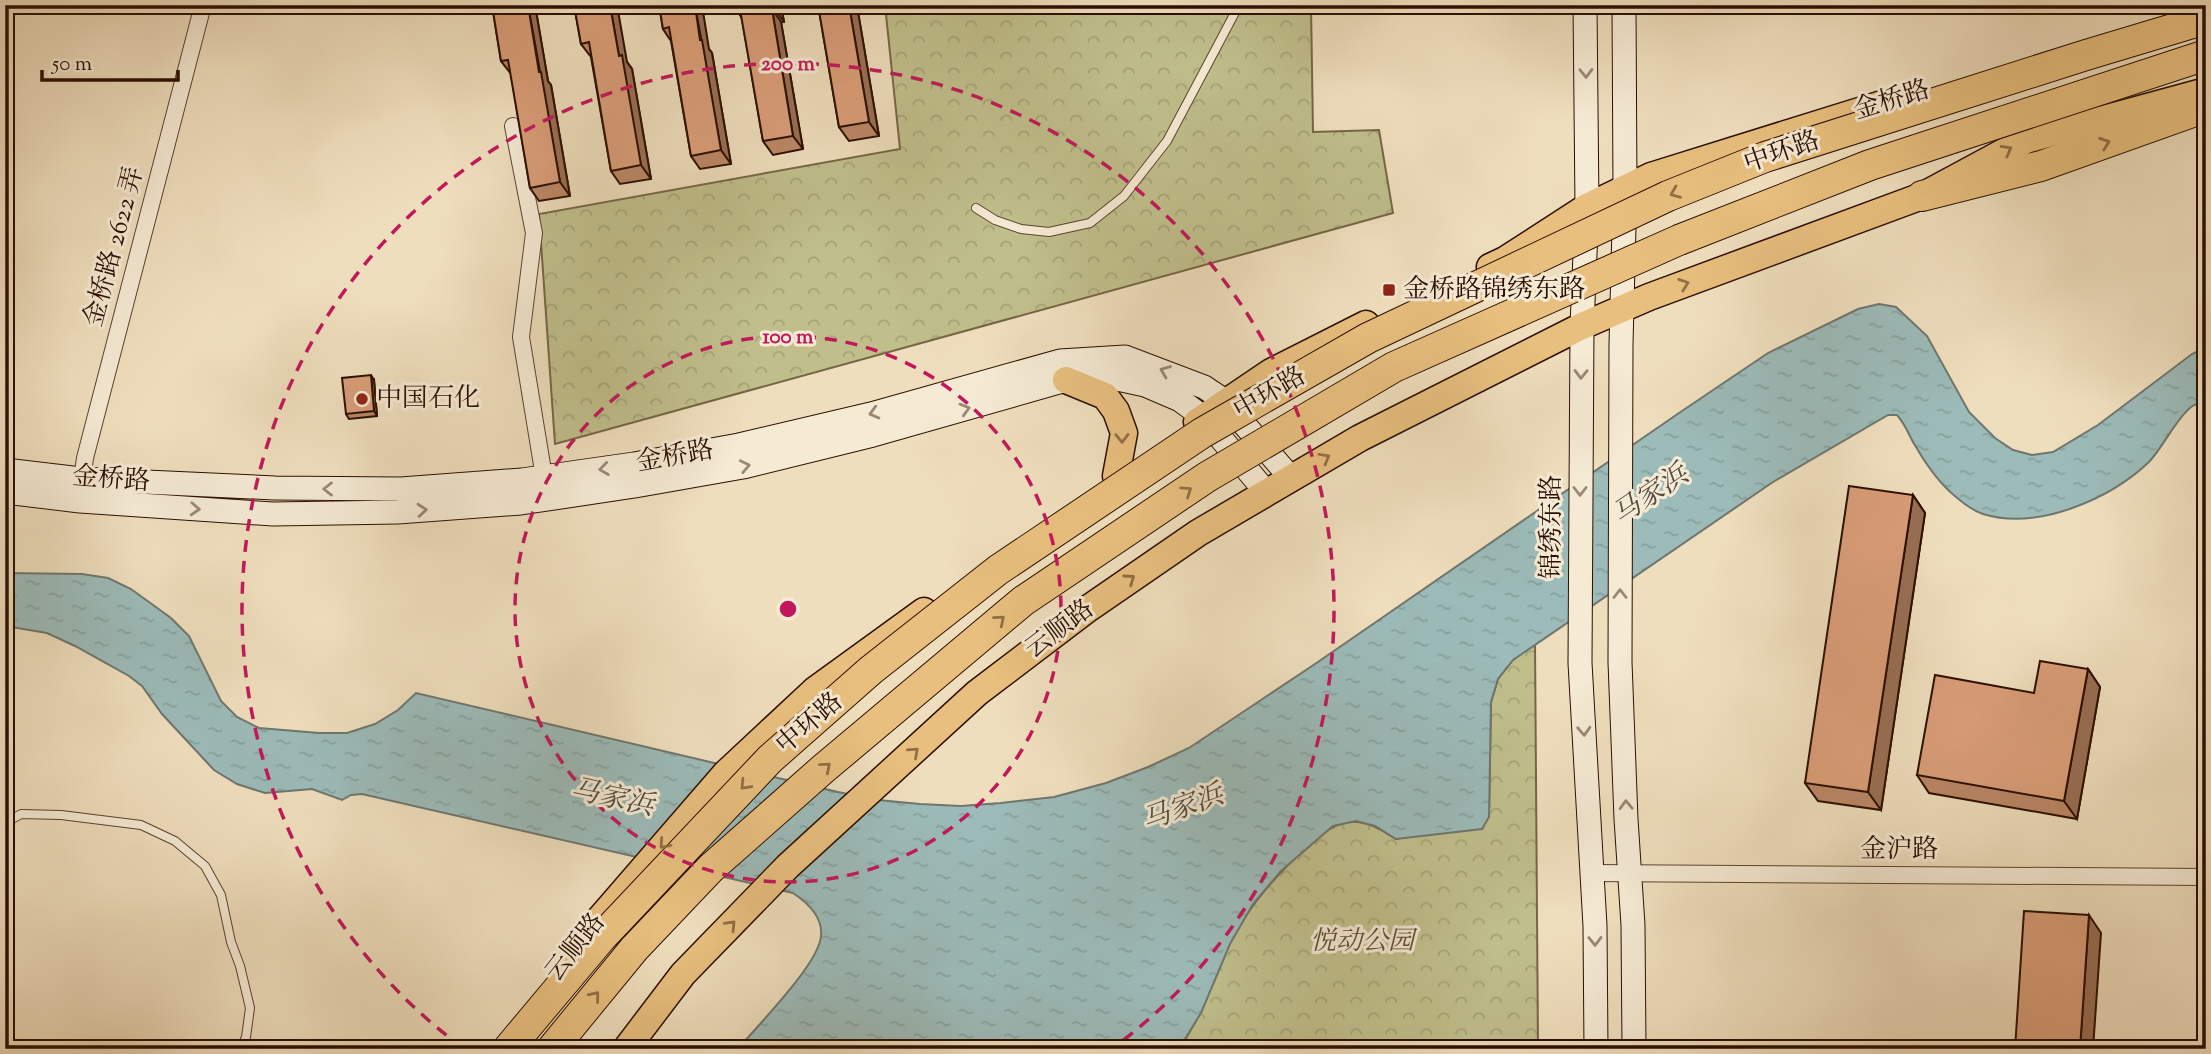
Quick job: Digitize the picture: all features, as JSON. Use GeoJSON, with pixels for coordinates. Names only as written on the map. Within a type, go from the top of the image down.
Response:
{"type":"FeatureCollection","features":[{"type":"Feature","properties":{"kind":"highway","name":"中环路"},"geometry":{"type":"LineString","coordinates":[[508,1049],[601,938],[770,759],[871,670],[998,570],[1202,433],[1368,338],[1668,196],[1765,157],[2206,19]]}},
{"type":"Feature","properties":{"kind":"highway","name":"中环路"},"geometry":{"type":"LineString","coordinates":[[552,1049],[634,949],[711,868],[823,769],[1023,601],[1207,477],[1394,367],[1679,240],[1870,164],[2206,55]]}},
{"type":"Feature","properties":{"kind":"highway"},"geometry":{"type":"LineString","coordinates":[[1922,196],[2041,166],[2206,107]]}},
{"type":"Feature","properties":{"kind":"main road","name":"锦绣东路"},"geometry":{"type":"LineString","coordinates":[[1585,5],[1587,207],[1582,326],[1580,663],[1596,964],[1596,1049]]}},
{"type":"Feature","properties":{"kind":"main road"},"geometry":{"type":"LineString","coordinates":[[1624,5],[1625,188],[1621,310],[1620,662],[1633,925],[1634,1049]]}},
{"type":"Feature","properties":{"kind":"main road","name":"金桥路"},"geometry":{"type":"LineString","coordinates":[[1399,307],[1504,260],[1587,207],[1651,176],[2108,34],[2206,7]]}},
{"type":"Feature","properties":{"kind":"main road"},"geometry":{"type":"LineString","coordinates":[[1582,326],[1662,292],[1922,196],[2026,140],[2206,91]]}},
{"type":"Feature","properties":{"kind":"main road","name":"云顺路"},"geometry":{"type":"LineString","coordinates":[[497,1049],[585,934],[726,773],[815,690],[1058,514],[1271,372],[1399,307]]}},
{"type":"Feature","properties":{"kind":"main road","name":"云顺路"},"geometry":{"type":"LineString","coordinates":[[626,1049],[683,974],[788,866],[977,693],[1090,608],[1198,533],[1360,438],[1582,326]]}},
{"type":"Feature","properties":{"kind":"main road","name":"金桥路"},"geometry":{"type":"LineString","coordinates":[[5,492],[401,489],[544,477],[740,445],[871,414],[1060,361],[1125,357],[1205,387],[1226,402],[1291,478]]}},
{"type":"Feature","properties":{"kind":"main road","name":"金桥路"},"geometry":{"type":"LineString","coordinates":[[5,470],[80,490],[273,514],[398,512],[521,503],[743,467],[873,435],[1066,380],[1108,377],[1145,385],[1180,400],[1203,417],[1266,492]]}},
{"type":"Feature","properties":{"kind":"main road"},"geometry":{"type":"LineString","coordinates":[[1066,380],[1105,396],[1116,411],[1124,433],[1115,476]]}},
{"type":"Feature","properties":{"kind":"street","name":"金桥路 2622 弄"},"geometry":{"type":"LineString","coordinates":[[80,490],[203,5]]}},
{"type":"Feature","properties":{"kind":"street"},"geometry":{"type":"LineString","coordinates":[[513,126],[534,233],[521,337],[544,477]]}},
{"type":"Feature","properties":{"kind":"street","name":"金沪路"},"geometry":{"type":"LineString","coordinates":[[1591,873],[2206,877]]}},
{"type":"Feature","properties":{"kind":"lane"},"geometry":{"type":"LineString","coordinates":[[976,208],[995,220],[1021,229],[1049,232],[1090,223],[1124,196],[1167,141],[1239,5]]}},
{"type":"Feature","properties":{"kind":"lane"},"geometry":{"type":"LineString","coordinates":[[5,823],[21,814],[61,815],[141,825],[175,841],[205,866],[221,895],[230,942],[240,966],[250,1008],[246,1037],[241,1049]]}},
{"type":"Feature","properties":{"kind":"green space"},"geometry":{"type":"Polygon","coordinates":[[[885,5],[1311,5],[1313,132],[1379,130],[1393,213],[555,444],[539,214],[900,149],[885,5]]]}},
{"type":"Feature","properties":{"kind":"green space","name":"悦动公园"},"geometry":{"type":"Polygon","coordinates":[[[1535,643],[1538,1049],[1179,1049],[1195,1023],[1230,943],[1246,916],[1284,869],[1323,833],[1343,823],[1357,822],[1373,826],[1396,839],[1489,817],[1491,702],[1498,679],[1513,660],[1535,643]]]}},
{"type":"Feature","properties":{"kind":"water","name":"马家浜"},"geometry":{"type":"Polygon","coordinates":[[[1879,304],[1896,307],[1927,336],[1969,412],[1995,438],[2013,450],[2032,455],[2053,452],[2098,425],[2192,354],[2206,347],[2206,400],[2185,412],[2154,456],[2133,476],[2094,499],[2049,515],[2004,518],[1983,514],[1969,507],[1950,492],[1934,474],[1897,415],[1888,415],[1773,482],[1513,660],[1498,679],[1491,702],[1489,817],[1482,829],[1396,839],[1375,826],[1356,821],[1333,826],[1281,871],[1253,904],[1230,944],[1201,1013],[1179,1049],[738,1049],[799,978],[818,948],[820,923],[809,906],[793,893],[362,794],[351,795],[342,800],[312,789],[265,793],[237,784],[214,770],[162,714],[142,686],[129,676],[47,633],[5,626],[5,573],[82,574],[108,578],[131,589],[171,618],[189,636],[221,701],[237,717],[259,728],[347,733],[375,724],[398,710],[416,693],[878,800],[961,806],[1054,797],[1106,783],[1189,748],[1768,353],[1858,309],[1879,304]]]}},
{"type":"Feature","properties":{"kind":"building"},"geometry":{"type":"Polygon","coordinates":[[[492,5],[528,5],[560,182],[530,188],[508,60],[501,61],[492,5]]]}},
{"type":"Feature","properties":{"kind":"building"},"geometry":{"type":"Polygon","coordinates":[[[574,5],[610,5],[619,56],[622,55],[641,165],[611,171],[589,42],[581,44],[574,5]]]}},
{"type":"Feature","properties":{"kind":"building"},"geometry":{"type":"Polygon","coordinates":[[[659,5],[695,5],[721,150],[691,156],[669,27],[663,29],[659,5]]]}},
{"type":"Feature","properties":{"kind":"building"},"geometry":{"type":"Polygon","coordinates":[[[738,5],[774,5],[772,9],[793,136],[763,141],[738,5]]]}},
{"type":"Feature","properties":{"kind":"building"},"geometry":{"type":"Polygon","coordinates":[[[818,5],[849,5],[869,122],[839,127],[818,5]]]}},
{"type":"Feature","properties":{"kind":"building","name":"中国石化"},"geometry":{"type":"Polygon","coordinates":[[[371,375],[374,411],[346,414],[342,378],[371,375]]]}},
{"type":"Feature","properties":{"kind":"building"},"geometry":{"type":"Polygon","coordinates":[[[1849,486],[1913,495],[1868,792],[1805,783],[1849,486]]]}},
{"type":"Feature","properties":{"kind":"building"},"geometry":{"type":"Polygon","coordinates":[[[2040,661],[2088,669],[2064,801],[1917,775],[1935,675],[2034,693],[2040,661]]]}},
{"type":"Feature","properties":{"kind":"building"},"geometry":{"type":"Polygon","coordinates":[[[2024,911],[2089,915],[2080,1049],[2015,1049],[2024,911]]]}},
{"type":"Feature","properties":{"kind":"place","name":"金桥路锦绣东路"},"geometry":{"type":"Point","coordinates":[1389,290]}},
{"type":"Feature","properties":{"kind":"place","name":"中国石化"},"geometry":{"type":"Point","coordinates":[362,399]}}]}
